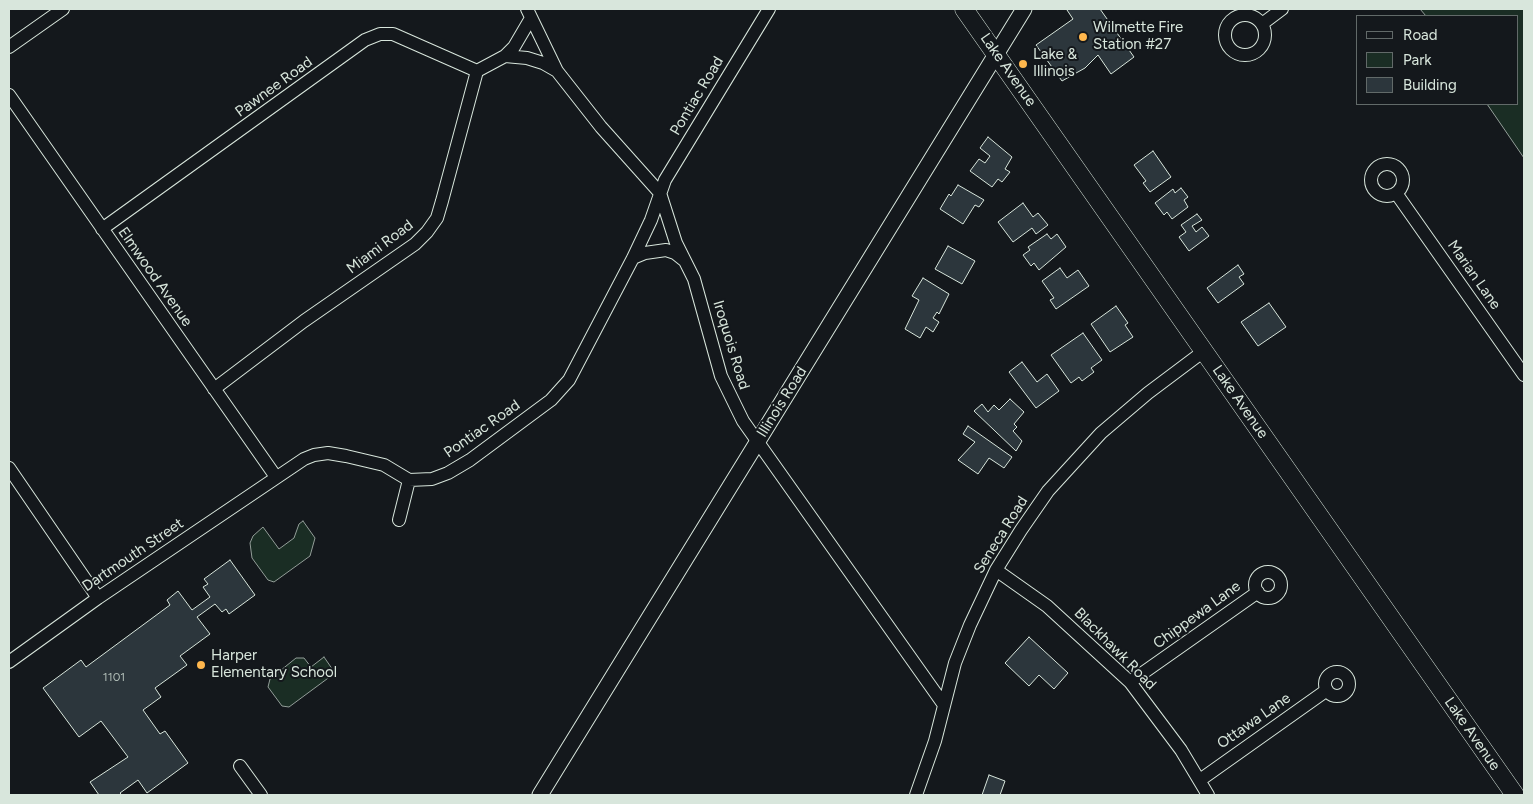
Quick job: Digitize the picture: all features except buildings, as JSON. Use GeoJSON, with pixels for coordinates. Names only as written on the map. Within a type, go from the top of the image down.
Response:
{"type":"FeatureCollection","features":[{"type":"Feature","properties":{"kind":"main road","name":"Lake Avenue"},"geometry":{"type":"LineString","coordinates":[[964,9],[1516,795]]}},
{"type":"Feature","properties":{"kind":"street"},"geometry":{"type":"LineString","coordinates":[[9,47],[62,9]]}},
{"type":"Feature","properties":{"kind":"street","name":"Pontiac Road"},"geometry":{"type":"LineString","coordinates":[[409,480],[426,480],[448,473],[470,460],[561,391],[569,380],[633,258],[651,220],[660,193],[670,172],[769,9]]}},
{"type":"Feature","properties":{"kind":"street","name":"Illinois Road"},"geometry":{"type":"LineString","coordinates":[[540,795],[1024,9]]}},
{"type":"Feature","properties":{"kind":"street"},"geometry":{"type":"LineString","coordinates":[[1262,24],[1282,9]]}},
{"type":"Feature","properties":{"kind":"street"},"geometry":{"type":"LineString","coordinates":[[477,71],[505,56],[514,47],[529,14]]}},
{"type":"Feature","properties":{"kind":"street","name":"Iroquois Road"},"geometry":{"type":"LineString","coordinates":[[529,14],[557,71],[601,127],[660,193],[676,242],[705,314],[721,376],[735,407],[944,705]]}},
{"type":"Feature","properties":{"kind":"street","name":"Pawnee Road"},"geometry":{"type":"LineString","coordinates":[[102,229],[365,40],[380,34],[393,34],[477,71]]}},
{"type":"Feature","properties":{"kind":"street"},"geometry":{"type":"LineString","coordinates":[[505,56],[527,58],[543,63],[557,71]]}},
{"type":"Feature","properties":{"kind":"street","name":"Miami Road"},"geometry":{"type":"LineString","coordinates":[[214,389],[304,321],[415,244],[427,232],[437,218],[477,71]]}},
{"type":"Feature","properties":{"kind":"street","name":"Elmwood Avenue"},"geometry":{"type":"LineString","coordinates":[[9,95],[276,477]]}},
{"type":"Feature","properties":{"kind":"street","name":"Marian Lane"},"geometry":{"type":"LineString","coordinates":[[1396,193],[1524,375]]}},
{"type":"Feature","properties":{"kind":"street"},"geometry":{"type":"LineString","coordinates":[[633,258],[645,253],[666,250],[685,261]]}},
{"type":"Feature","properties":{"kind":"street","name":"Seneca Road"},"geometry":{"type":"LineString","coordinates":[[916,795],[935,742],[955,663],[970,625],[996,570],[1043,499],[1072,462],[1101,433],[1148,393],[1204,351]]}},
{"type":"Feature","properties":{"kind":"street"},"geometry":{"type":"LineString","coordinates":[[276,477],[304,459],[328,453],[384,465],[409,480],[399,520]]}},
{"type":"Feature","properties":{"kind":"street"},"geometry":{"type":"LineString","coordinates":[[9,468],[98,598]]}},
{"type":"Feature","properties":{"kind":"street","name":"Dartmouth Street"},"geometry":{"type":"LineString","coordinates":[[9,662],[98,598],[276,477]]}},
{"type":"Feature","properties":{"kind":"street","name":"Blackhawk Road"},"geometry":{"type":"LineString","coordinates":[[996,570],[1047,606],[1130,682],[1159,718],[1208,795]]}},
{"type":"Feature","properties":{"kind":"street","name":"Chippewa Lane"},"geometry":{"type":"LineString","coordinates":[[1130,682],[1258,592]]}},
{"type":"Feature","properties":{"kind":"street","name":"Ottawa Lane"},"geometry":{"type":"LineString","coordinates":[[1200,780],[1327,690]]}},
{"type":"Feature","properties":{"kind":"street"},"geometry":{"type":"LineString","coordinates":[[240,766],[261,795]]}},
{"type":"Feature","properties":{"kind":"green space"},"geometry":{"type":"Polygon","coordinates":[[[1420,9],[1524,9],[1524,158],[1488,105],[1518,105],[1518,15],[1425,15],[1420,9]]]}},
{"type":"Feature","properties":{"kind":"green space"},"geometry":{"type":"Polygon","coordinates":[[[303,521],[315,538],[310,556],[274,582],[268,580],[252,558],[250,543],[253,536],[263,527],[279,549],[294,538],[299,524],[303,521]]]}},
{"type":"Feature","properties":{"kind":"green space"},"geometry":{"type":"Polygon","coordinates":[[[324,657],[335,673],[289,707],[282,706],[268,687],[270,679],[296,658],[304,658],[311,667],[324,657]]]}},
{"type":"Feature","properties":{"kind":"place","name":"Wilmette Fire Station #27"},"geometry":{"type":"Point","coordinates":[1083,37]}},
{"type":"Feature","properties":{"kind":"place","name":"Lake & Illinois"},"geometry":{"type":"Point","coordinates":[1023,64]}},
{"type":"Feature","properties":{"kind":"place","name":"Harper Elementary School"},"geometry":{"type":"Point","coordinates":[201,665]}}]}
